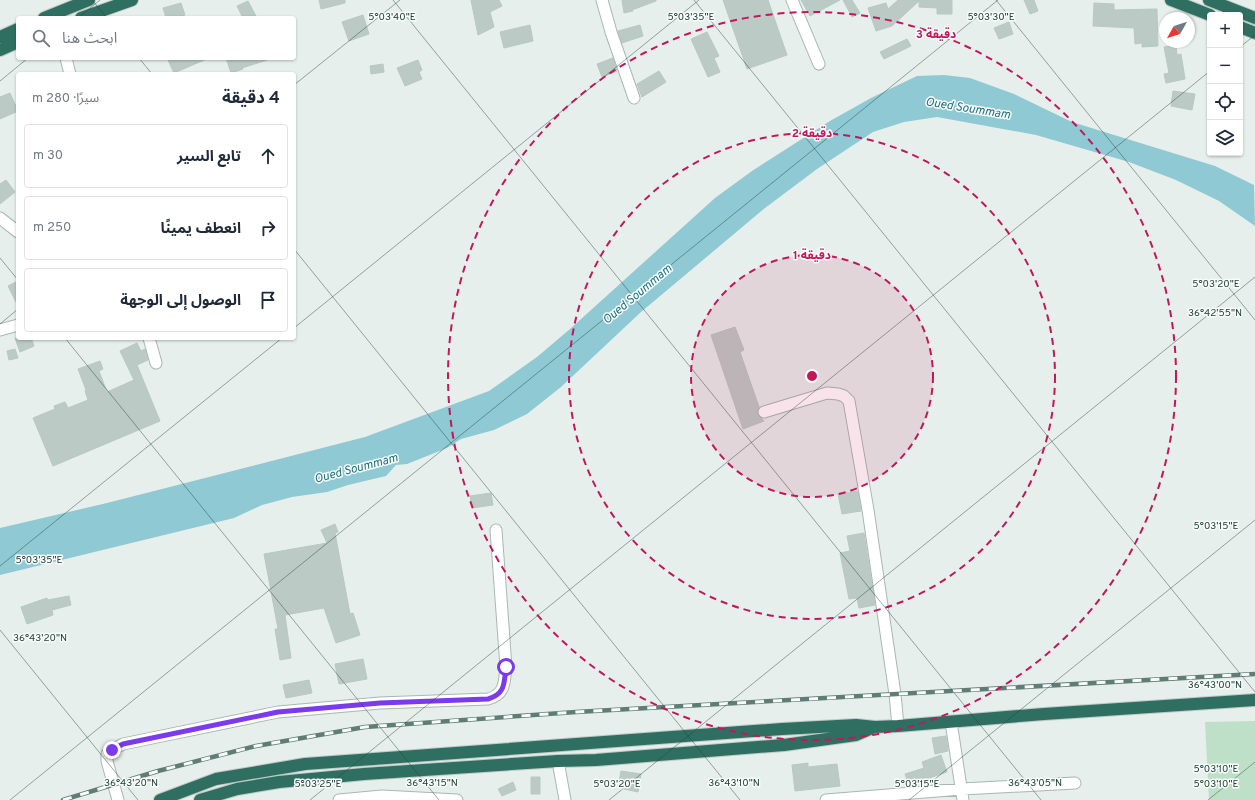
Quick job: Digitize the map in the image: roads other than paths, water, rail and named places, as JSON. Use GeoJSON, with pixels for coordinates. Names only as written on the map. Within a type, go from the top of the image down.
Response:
{"type":"FeatureCollection","features":[{"type":"Feature","properties":{"kind":"highway"},"geometry":{"type":"LineString","coordinates":[[87,16],[132,0]]}},
{"type":"Feature","properties":{"kind":"highway"},"geometry":{"type":"LineString","coordinates":[[1172,0],[1207,14]]}},
{"type":"Feature","properties":{"kind":"highway"},"geometry":{"type":"LineString","coordinates":[[1209,0],[1222,3],[1255,18]]}},
{"type":"Feature","properties":{"kind":"highway"},"geometry":{"type":"LineString","coordinates":[[49,16],[83,1]]}},
{"type":"Feature","properties":{"kind":"highway"},"geometry":{"type":"LineString","coordinates":[[1243,28],[1255,33]]}},
{"type":"Feature","properties":{"kind":"highway"},"geometry":{"type":"LineString","coordinates":[[0,37],[16,30]]}},
{"type":"Feature","properties":{"kind":"highway"},"geometry":{"type":"LineString","coordinates":[[0,50],[16,43]]}},
{"type":"Feature","properties":{"kind":"highway"},"geometry":{"type":"LineString","coordinates":[[160,800],[216,779],[305,764],[782,729],[856,725],[875,727],[898,726],[1052,713],[1255,700]]}},
{"type":"Feature","properties":{"kind":"highway"},"geometry":{"type":"LineString","coordinates":[[200,800],[237,789],[279,782],[364,774],[558,761],[596,760],[784,745],[856,735],[875,727]]}},
{"type":"Feature","properties":{"kind":"street"},"geometry":{"type":"LineString","coordinates":[[602,0],[634,98]]}},
{"type":"Feature","properties":{"kind":"street"},"geometry":{"type":"LineString","coordinates":[[792,0],[819,64]]}},
{"type":"Feature","properties":{"kind":"street"},"geometry":{"type":"LineString","coordinates":[[66,60],[70,72]]}},
{"type":"Feature","properties":{"kind":"street"},"geometry":{"type":"LineString","coordinates":[[0,218],[16,230]]}},
{"type":"Feature","properties":{"kind":"street"},"geometry":{"type":"LineString","coordinates":[[0,330],[16,326]]}},
{"type":"Feature","properties":{"kind":"street"},"geometry":{"type":"LineString","coordinates":[[150,340],[156,363]]}},
{"type":"Feature","properties":{"kind":"street"},"geometry":{"type":"LineString","coordinates":[[764,412],[826,393],[844,396],[849,401],[870,526],[895,694],[898,726]]}},
{"type":"Feature","properties":{"kind":"street"},"geometry":{"type":"LineString","coordinates":[[118,800],[107,760],[107,754],[123,744],[278,712],[380,703],[488,699],[498,695],[504,686],[506,667],[496,530]]}},
{"type":"Feature","properties":{"kind":"street"},"geometry":{"type":"LineString","coordinates":[[951,722],[962,794]]}},
{"type":"Feature","properties":{"kind":"street"},"geometry":{"type":"LineString","coordinates":[[558,761],[565,800]]}},
{"type":"Feature","properties":{"kind":"street"},"geometry":{"type":"LineString","coordinates":[[826,800],[962,794],[1075,783]]}},
{"type":"Feature","properties":{"kind":"street"},"geometry":{"type":"LineString","coordinates":[[338,800],[382,796],[457,800]]}},
{"type":"Feature","properties":{"kind":"water","name":"Oued Soummam"},"geometry":{"type":"Polygon","coordinates":[[[944,75],[970,78],[1014,94],[1072,122],[1215,166],[1254,185],[1255,226],[1219,201],[1176,180],[1129,162],[1036,135],[937,117],[904,122],[873,132],[817,169],[765,208],[641,312],[561,387],[527,414],[494,430],[461,439],[447,448],[407,464],[396,465],[386,476],[348,485],[327,492],[292,497],[262,505],[234,518],[0,575],[0,528],[107,503],[365,437],[489,391],[537,357],[715,198],[752,171],[830,121],[871,98],[917,76],[944,75]]]}},
{"type":"Feature","properties":{"kind":"railway"},"geometry":{"type":"LineString","coordinates":[[63,800],[158,771],[256,746],[365,727],[576,712],[1255,674]]}}]}
